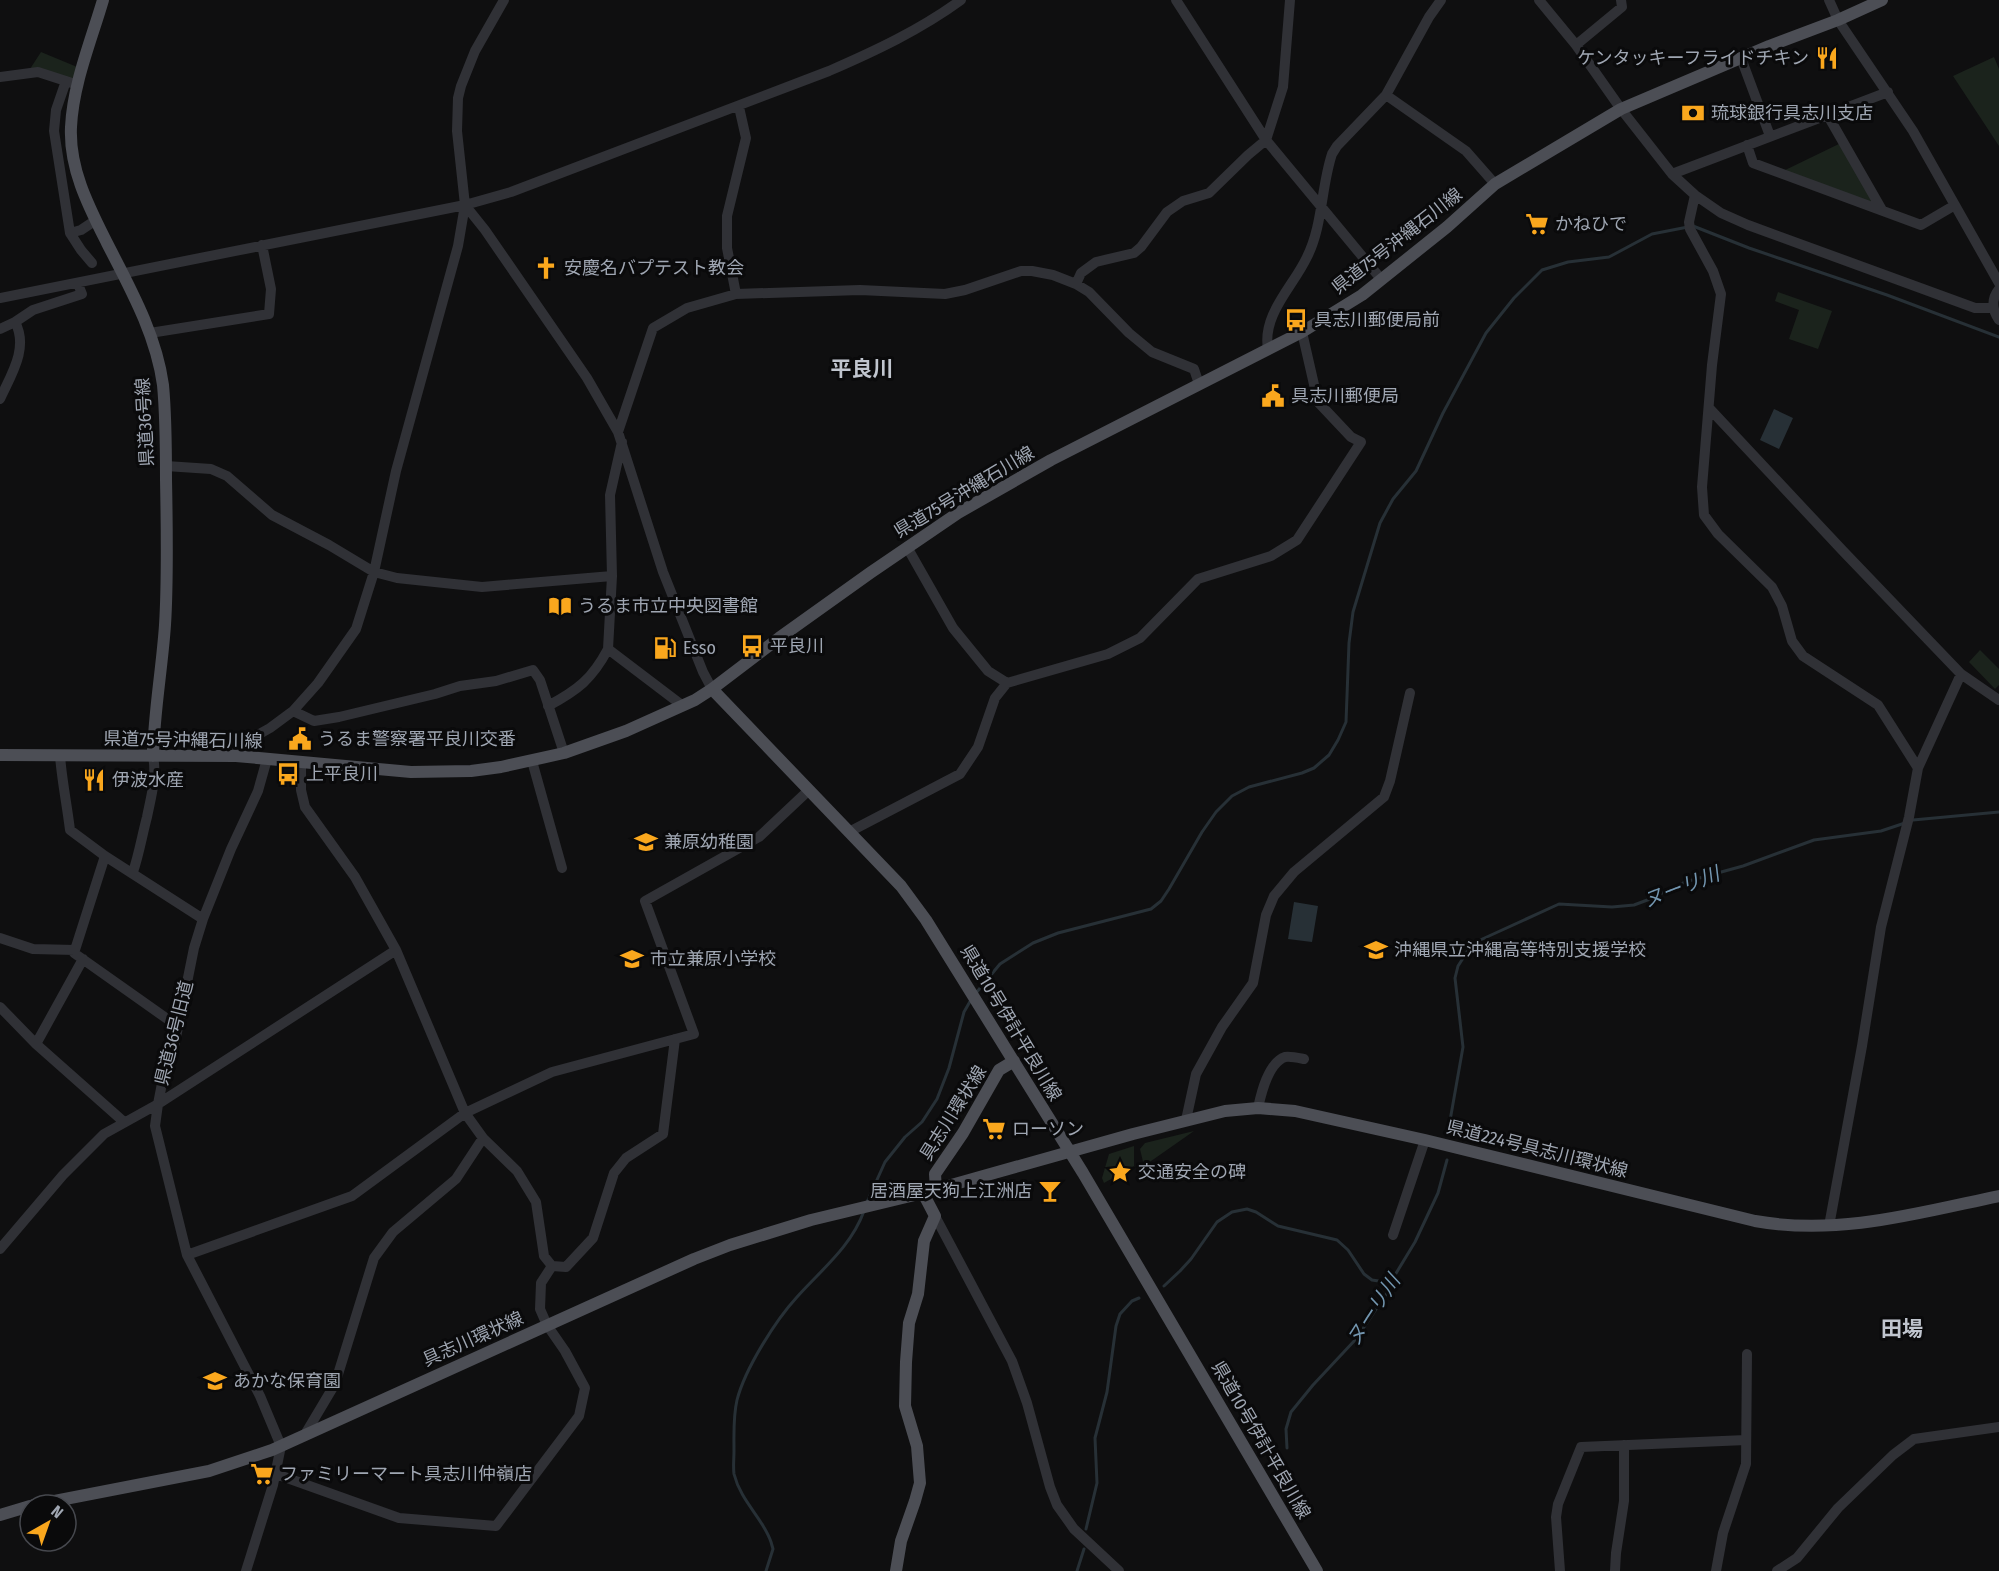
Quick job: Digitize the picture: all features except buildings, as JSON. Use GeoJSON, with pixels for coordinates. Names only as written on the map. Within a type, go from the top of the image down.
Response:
{"type":"FeatureCollection","features":[{"type":"Feature","properties":{"kind":"main road","name":"県道36号線"},"geometry":{"type":"LineString","coordinates":[[103,0],[72,83],[72,147],[75,169],[96,220],[150,333],[163,388],[168,572],[153,756]]}},
{"type":"Feature","properties":{"kind":"main road","name":"県道75号沖縄石川線"},"geometry":{"type":"LineString","coordinates":[[0,755],[236,756],[411,772],[471,771],[564,753],[626,731],[683,706],[712,689],[788,631],[958,513],[1051,460],[1302,332],[1348,304],[1447,227],[1495,184],[1621,109],[1882,0]]}},
{"type":"Feature","properties":{"kind":"main road","name":"県道10号伊計平良川線"},"geometry":{"type":"LineString","coordinates":[[712,689],[901,886],[926,921],[1070,1152],[1317,1571]]}},
{"type":"Feature","properties":{"kind":"main road","name":"具志川環状線"},"geometry":{"type":"LineString","coordinates":[[936,1190],[935,1174],[963,1133],[999,1070],[1014,1061]]}},
{"type":"Feature","properties":{"kind":"main road","name":"県道224号具志川環状線"},"geometry":{"type":"LineString","coordinates":[[1070,1152],[1186,1119],[1225,1111],[1258,1108],[1295,1111],[1425,1140],[1783,1226],[1829,1226],[1890,1218],[1999,1196]]}},
{"type":"Feature","properties":{"kind":"main road","name":"具志川環状線"},"geometry":{"type":"LineString","coordinates":[[78,1497],[209,1471],[281,1446],[694,1259],[730,1245],[811,1220],[936,1190],[1070,1152]]}},
{"type":"Feature","properties":{"kind":"main road"},"geometry":{"type":"LineString","coordinates":[[896,1571],[901,1541],[920,1483],[917,1446],[905,1406],[909,1323],[918,1294],[924,1241],[935,1216],[923,1193]]}},
{"type":"Feature","properties":{"kind":"main road","name":"具志川環状線"},"geometry":{"type":"LineString","coordinates":[[0,1515],[18,1510]]}},
{"type":"Feature","properties":{"kind":"street"},"geometry":{"type":"LineString","coordinates":[[236,756],[238,746],[270,728],[293,711],[318,683],[356,629],[374,572],[396,471],[458,246],[465,205],[457,130],[458,98],[466,70],[504,0]]}},
{"type":"Feature","properties":{"kind":"street"},"geometry":{"type":"LineString","coordinates":[[0,298],[465,205],[511,192],[829,71],[920,27],[961,0]]}},
{"type":"Feature","properties":{"kind":"street"},"geometry":{"type":"LineString","coordinates":[[1176,0],[1266,140],[1381,279]]}},
{"type":"Feature","properties":{"kind":"street"},"geometry":{"type":"LineString","coordinates":[[1076,284],[1082,273],[1096,262],[1134,253],[1151,236],[1167,212],[1183,201],[1209,193],[1266,140],[1283,87],[1290,0]]}},
{"type":"Feature","properties":{"kind":"street"},"geometry":{"type":"LineString","coordinates":[[1268,349],[1266,338],[1269,321],[1308,257],[1322,209],[1329,162],[1336,146],[1386,95],[1429,17],[1441,0]]}},
{"type":"Feature","properties":{"kind":"street"},"geometry":{"type":"LineString","coordinates":[[1539,0],[1576,45],[1621,109],[1672,174],[1695,195],[1721,213],[1975,308],[1993,308]]}},
{"type":"Feature","properties":{"kind":"street"},"geometry":{"type":"LineString","coordinates":[[1576,45],[1622,7],[1622,0]]}},
{"type":"Feature","properties":{"kind":"street"},"geometry":{"type":"LineString","coordinates":[[1829,0],[1838,20],[1913,131],[1999,283]]}},
{"type":"Feature","properties":{"kind":"street"},"geometry":{"type":"LineString","coordinates":[[1741,58],[1770,136]]}},
{"type":"Feature","properties":{"kind":"street"},"geometry":{"type":"LineString","coordinates":[[0,77],[38,72],[72,83],[56,110],[54,131],[70,233],[92,263]]}},
{"type":"Feature","properties":{"kind":"street"},"geometry":{"type":"LineString","coordinates":[[1672,174],[1888,92]]}},
{"type":"Feature","properties":{"kind":"street"},"geometry":{"type":"LineString","coordinates":[[1386,95],[1466,151],[1495,184]]}},
{"type":"Feature","properties":{"kind":"street"},"geometry":{"type":"LineString","coordinates":[[736,294],[727,248],[727,216],[746,138],[739,107]]}},
{"type":"Feature","properties":{"kind":"street"},"geometry":{"type":"LineString","coordinates":[[1827,114],[1882,210]]}},
{"type":"Feature","properties":{"kind":"street"},"geometry":{"type":"LineString","coordinates":[[1747,145],[1753,163],[1921,225],[1955,205]]}},
{"type":"Feature","properties":{"kind":"street"},"geometry":{"type":"LineString","coordinates":[[1695,195],[1689,222],[1690,230],[1713,271],[1721,294],[1712,364],[1702,487],[1704,515],[1718,534],[1772,587],[1782,606],[1792,641],[1803,656],[1878,705],[1918,768]]}},
{"type":"Feature","properties":{"kind":"street"},"geometry":{"type":"LineString","coordinates":[[465,205],[485,230],[587,378],[620,437],[663,572],[712,689]]}},
{"type":"Feature","properties":{"kind":"street"},"geometry":{"type":"LineString","coordinates":[[70,233],[81,230],[96,220]]}},
{"type":"Feature","properties":{"kind":"street"},"geometry":{"type":"LineString","coordinates":[[150,333],[269,314],[271,289],[262,245]]}},
{"type":"Feature","properties":{"kind":"street"},"geometry":{"type":"LineString","coordinates":[[548,706],[573,693],[587,681],[608,649],[612,576],[610,495],[620,437],[653,328],[687,308],[736,294],[860,290],[945,294],[965,290],[1022,271],[1053,275],[1089,292],[1129,333],[1152,352],[1194,369],[1199,384]]}},
{"type":"Feature","properties":{"kind":"street"},"geometry":{"type":"LineString","coordinates":[[0,329],[33,310],[82,294],[78,284]]}},
{"type":"Feature","properties":{"kind":"street"},"geometry":{"type":"LineString","coordinates":[[1999,289],[1993,300],[1993,308],[1999,320]]}},
{"type":"Feature","properties":{"kind":"street"},"geometry":{"type":"LineString","coordinates":[[0,399],[20,356],[18,328],[15,322]]}},
{"type":"Feature","properties":{"kind":"street"},"geometry":{"type":"LineString","coordinates":[[849,832],[960,774],[978,747],[995,698],[1007,684],[1108,654],[1140,638],[1198,579],[1271,556],[1297,540],[1361,442],[1351,436],[1318,402],[1302,332]]}},
{"type":"Feature","properties":{"kind":"street"},"geometry":{"type":"LineString","coordinates":[[1709,408],[1961,674],[1999,700]]}},
{"type":"Feature","properties":{"kind":"street"},"geometry":{"type":"LineString","coordinates":[[166,466],[212,470],[228,476],[272,515],[374,572],[397,578],[482,587],[612,576]]}},
{"type":"Feature","properties":{"kind":"street"},"geometry":{"type":"LineString","coordinates":[[907,547],[953,628],[988,670],[1007,684]]}},
{"type":"Feature","properties":{"kind":"street"},"geometry":{"type":"LineString","coordinates":[[608,649],[683,706]]}},
{"type":"Feature","properties":{"kind":"street"},"geometry":{"type":"LineString","coordinates":[[293,711],[314,721],[339,717],[459,686],[496,681],[533,670],[540,681],[564,753]]}},
{"type":"Feature","properties":{"kind":"street"},"geometry":{"type":"LineString","coordinates":[[1829,1226],[1881,927],[1910,817],[1918,768],[1961,674]]}},
{"type":"Feature","properties":{"kind":"street"},"geometry":{"type":"LineString","coordinates":[[1186,1119],[1196,1074],[1222,1027],[1253,984],[1266,915],[1274,896],[1294,872],[1384,797],[1390,781],[1410,693]]}},
{"type":"Feature","properties":{"kind":"street"},"geometry":{"type":"LineString","coordinates":[[60,756],[70,830],[105,856],[203,919]]}},
{"type":"Feature","properties":{"kind":"street"},"geometry":{"type":"LineString","coordinates":[[133,872],[142,842],[152,792],[155,766],[153,756]]}},
{"type":"Feature","properties":{"kind":"street","name":"県道36号旧道"},"geometry":{"type":"LineString","coordinates":[[0,1250],[63,1175],[104,1134],[158,1104],[165,1068],[174,1047],[190,966],[203,919],[231,849],[258,791],[267,759]]}},
{"type":"Feature","properties":{"kind":"street"},"geometry":{"type":"LineString","coordinates":[[532,761],[562,868]]}},
{"type":"Feature","properties":{"kind":"street"},"geometry":{"type":"LineString","coordinates":[[301,762],[301,790],[305,807],[354,877],[396,950],[465,1113],[483,1138],[517,1171],[536,1202],[544,1256],[552,1266],[566,1267],[593,1238],[614,1173],[626,1158],[663,1134],[675,1039]]}},
{"type":"Feature","properties":{"kind":"street"},"geometry":{"type":"LineString","coordinates":[[188,1255],[352,1196],[465,1113],[552,1072],[694,1034],[645,901],[759,837],[809,790]]}},
{"type":"Feature","properties":{"kind":"street"},"geometry":{"type":"LineString","coordinates":[[105,856],[74,953],[173,1023],[179,1024]]}},
{"type":"Feature","properties":{"kind":"street"},"geometry":{"type":"LineString","coordinates":[[0,938],[33,949],[75,950]]}},
{"type":"Feature","properties":{"kind":"street"},"geometry":{"type":"LineString","coordinates":[[246,1571],[276,1474],[281,1446],[260,1396],[188,1255],[155,1126],[158,1104],[396,950]]}},
{"type":"Feature","properties":{"kind":"street"},"geometry":{"type":"LineString","coordinates":[[36,1044],[83,959]]}},
{"type":"Feature","properties":{"kind":"street"},"geometry":{"type":"LineString","coordinates":[[0,1007],[36,1044],[124,1122]]}},
{"type":"Feature","properties":{"kind":"street"},"geometry":{"type":"LineString","coordinates":[[1258,1108],[1266,1080],[1278,1062],[1286,1057],[1304,1059]]}},
{"type":"Feature","properties":{"kind":"street"},"geometry":{"type":"LineString","coordinates":[[304,1436],[335,1384],[374,1258],[393,1232],[456,1179],[483,1138]]}},
{"type":"Feature","properties":{"kind":"street"},"geometry":{"type":"LineString","coordinates":[[1394,1235],[1425,1140]]}},
{"type":"Feature","properties":{"kind":"street"},"geometry":{"type":"LineString","coordinates":[[935,1216],[1012,1361],[1025,1396],[1050,1487],[1058,1505],[1074,1529],[1119,1571]]}},
{"type":"Feature","properties":{"kind":"street"},"geometry":{"type":"LineString","coordinates":[[276,1474],[399,1518],[496,1526],[579,1416],[585,1388],[565,1351],[547,1325],[540,1309],[541,1283],[552,1266]]}},
{"type":"Feature","properties":{"kind":"street"},"geometry":{"type":"LineString","coordinates":[[1716,1571],[1723,1533],[1746,1464],[1747,1354]]}},
{"type":"Feature","properties":{"kind":"street"},"geometry":{"type":"LineString","coordinates":[[1777,1571],[1797,1557],[1838,1508],[1893,1455],[1914,1439],[1999,1427]]}},
{"type":"Feature","properties":{"kind":"street"},"geometry":{"type":"LineString","coordinates":[[1560,1571],[1556,1517],[1558,1504],[1581,1447],[1746,1440]]}},
{"type":"Feature","properties":{"kind":"street"},"geometry":{"type":"LineString","coordinates":[[1615,1571],[1624,1501],[1624,1445]]}},
{"type":"Feature","properties":{"kind":"shaded area"},"geometry":{"type":"Polygon","coordinates":[[[41,52],[82,69],[75,84],[28,72],[41,52]]]}},
{"type":"Feature","properties":{"kind":"shaded area"},"geometry":{"type":"Polygon","coordinates":[[[1994,57],[1999,69],[1999,146],[1953,76],[1994,57]]]}},
{"type":"Feature","properties":{"kind":"shaded area"},"geometry":{"type":"Polygon","coordinates":[[[1843,142],[1882,210],[1779,173],[1843,142]]]}},
{"type":"Feature","properties":{"kind":"shaded area"},"geometry":{"type":"Polygon","coordinates":[[[1778,292],[1832,311],[1818,349],[1789,339],[1799,310],[1775,301],[1778,292]]]}},
{"type":"Feature","properties":{"kind":"shaded area"},"geometry":{"type":"Polygon","coordinates":[[[1774,409],[1793,418],[1779,449],[1760,440],[1774,409]]]}},
{"type":"Feature","properties":{"kind":"shaded area"},"geometry":{"type":"Polygon","coordinates":[[[1980,650],[1999,669],[1999,685],[1995,689],[1969,662],[1980,650]]]}},
{"type":"Feature","properties":{"kind":"shaded area"},"geometry":{"type":"Polygon","coordinates":[[[1294,902],[1318,906],[1312,942],[1288,939],[1294,902]]]}},
{"type":"Feature","properties":{"kind":"shaded area"},"geometry":{"type":"Polygon","coordinates":[[[1194,1131],[1144,1166],[1140,1149],[1145,1143],[1194,1131]]]}},
{"type":"Feature","properties":{"kind":"shaded area"},"geometry":{"type":"Polygon","coordinates":[[[1134,1146],[1134,1166],[1104,1183],[1102,1178],[1109,1154],[1134,1146]]]}},
{"type":"Feature","properties":{"kind":"waterway"},"geometry":{"type":"LineString","coordinates":[[976,993],[1000,964],[1033,943],[1058,933],[1151,909],[1161,901],[1216,812],[1232,796],[1249,787],[1314,768],[1329,755],[1346,722],[1349,643],[1353,612],[1380,523],[1393,499],[1416,471],[1443,413],[1486,333],[1514,298],[1542,270],[1568,262],[1609,257],[1652,234],[1693,226],[1999,337]]}},
{"type":"Feature","properties":{"kind":"waterway","name":"ヌーリ川"},"geometry":{"type":"LineString","coordinates":[[1913,820],[1999,812]]}},
{"type":"Feature","properties":{"kind":"waterway","name":"ヌーリ川"},"geometry":{"type":"LineString","coordinates":[[1448,1132],[1463,1047],[1455,978],[1458,966],[1469,949],[1478,941],[1559,904],[1612,907],[1634,905],[1685,882],[1743,866],[1814,840],[1881,831],[1905,823]]}},
{"type":"Feature","properties":{"kind":"waterway"},"geometry":{"type":"LineString","coordinates":[[867,1202],[885,1162],[905,1137],[922,1122],[937,1099],[949,1068],[964,1012],[972,998]]}},
{"type":"Feature","properties":{"kind":"waterway","name":"ヌーリ川"},"geometry":{"type":"LineString","coordinates":[[1287,1448],[1286,1429],[1291,1412],[1356,1339],[1391,1287],[1438,1193],[1447,1160]]}},
{"type":"Feature","properties":{"kind":"waterway"},"geometry":{"type":"LineString","coordinates":[[1164,1286],[1191,1259],[1217,1222],[1232,1212],[1247,1209],[1278,1226],[1337,1240],[1348,1250],[1364,1274],[1372,1280],[1385,1282],[1391,1287]]}},
{"type":"Feature","properties":{"kind":"waterway"},"geometry":{"type":"LineString","coordinates":[[766,1571],[773,1549],[771,1542],[737,1484],[734,1474],[734,1426],[737,1400],[747,1374],[770,1332],[788,1307],[843,1247],[864,1211]]}},
{"type":"Feature","properties":{"kind":"waterway"},"geometry":{"type":"LineString","coordinates":[[1086,1529],[1097,1483],[1095,1438],[1107,1392],[1116,1326],[1120,1314],[1132,1301],[1139,1298]]}},
{"type":"Feature","properties":{"kind":"waterway"},"geometry":{"type":"LineString","coordinates":[[1077,1571],[1084,1549]]}},
{"type":"Feature","properties":{"kind":"place","name":"ケンタッキーフライドチキン"},"geometry":{"type":"Point","coordinates":[1827,58]}},
{"type":"Feature","properties":{"kind":"place","name":"琉球銀行具志川支店"},"geometry":{"type":"Point","coordinates":[1693,113]}},
{"type":"Feature","properties":{"kind":"place","name":"かねひで"},"geometry":{"type":"Point","coordinates":[1537,224]}},
{"type":"Feature","properties":{"kind":"place","name":"安慶名バプテスト教会"},"geometry":{"type":"Point","coordinates":[546,268]}},
{"type":"Feature","properties":{"kind":"place","name":"具志川郵便局前"},"geometry":{"type":"Point","coordinates":[1296,320]}},
{"type":"Feature","properties":{"kind":"place","name":"具志川郵便局"},"geometry":{"type":"Point","coordinates":[1273,396]}},
{"type":"Feature","properties":{"kind":"place","name":"うるま市立中央図書館"},"geometry":{"type":"Point","coordinates":[560,606]}},
{"type":"Feature","properties":{"kind":"place","name":"平良川"},"geometry":{"type":"Point","coordinates":[752,646]}},
{"type":"Feature","properties":{"kind":"place","name":"Esso"},"geometry":{"type":"Point","coordinates":[665,648]}},
{"type":"Feature","properties":{"kind":"place","name":"うるま警察署平良川交番"},"geometry":{"type":"Point","coordinates":[300,739]}},
{"type":"Feature","properties":{"kind":"place","name":"上平良川"},"geometry":{"type":"Point","coordinates":[288,774]}},
{"type":"Feature","properties":{"kind":"place","name":"伊波水産"},"geometry":{"type":"Point","coordinates":[94,780]}},
{"type":"Feature","properties":{"kind":"place","name":"兼原幼稚園"},"geometry":{"type":"Point","coordinates":[646,842]}},
{"type":"Feature","properties":{"kind":"place","name":"沖縄県立沖縄高等特別支援学校"},"geometry":{"type":"Point","coordinates":[1376,950]}},
{"type":"Feature","properties":{"kind":"place","name":"市立兼原小学校"},"geometry":{"type":"Point","coordinates":[632,959]}},
{"type":"Feature","properties":{"kind":"place","name":"ローソン"},"geometry":{"type":"Point","coordinates":[994,1129]}},
{"type":"Feature","properties":{"kind":"place","name":"交通安全の碑"},"geometry":{"type":"Point","coordinates":[1120,1172]}},
{"type":"Feature","properties":{"kind":"place","name":"居酒屋天狗上江洲店"},"geometry":{"type":"Point","coordinates":[1050,1191]}},
{"type":"Feature","properties":{"kind":"place","name":"あかな保育園"},"geometry":{"type":"Point","coordinates":[215,1381]}},
{"type":"Feature","properties":{"kind":"place","name":"ファミリーマート具志川仲嶺店"},"geometry":{"type":"Point","coordinates":[262,1474]}},
{"type":"Feature","properties":{"kind":"district","name":"平良川"},"geometry":{"type":"Point","coordinates":[862,369]}},
{"type":"Feature","properties":{"kind":"district","name":"田場"},"geometry":{"type":"Point","coordinates":[1902,1329]}}]}
